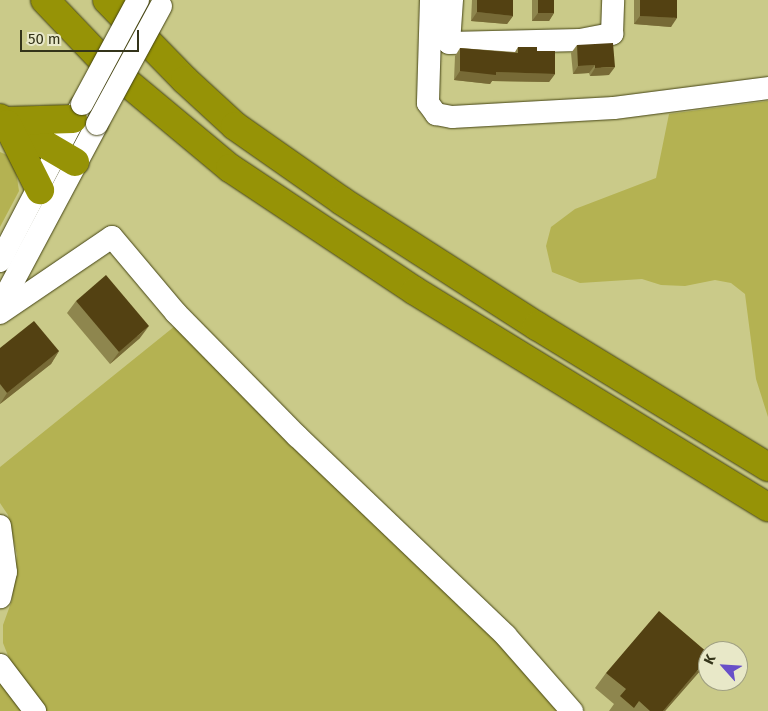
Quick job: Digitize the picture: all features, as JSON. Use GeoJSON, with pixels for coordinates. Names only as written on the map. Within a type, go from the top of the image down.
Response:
{"type":"FeatureCollection","features":[{"type":"Feature","properties":{"kind":"highway"},"geometry":{"type":"LineString","coordinates":[[45,0],[111,69],[230,168],[415,291],[768,507]]}},
{"type":"Feature","properties":{"kind":"highway"},"geometry":{"type":"LineString","coordinates":[[107,0],[184,80],[236,126],[342,201],[537,326],[768,467]]}},
{"type":"Feature","properties":{"kind":"highway"},"geometry":{"type":"LineString","coordinates":[[2,119],[84,116]]}},
{"type":"Feature","properties":{"kind":"highway"},"geometry":{"type":"LineString","coordinates":[[2,119],[66,158]]}},
{"type":"Feature","properties":{"kind":"highway"},"geometry":{"type":"LineString","coordinates":[[2,119],[25,154],[40,190]]}},
{"type":"Feature","properties":{"kind":"street"},"geometry":{"type":"LineString","coordinates":[[0,306],[84,116],[138,0]]}},
{"type":"Feature","properties":{"kind":"street"},"geometry":{"type":"LineString","coordinates":[[431,0],[428,103],[436,114],[452,117],[614,108],[768,88]]}},
{"type":"Feature","properties":{"kind":"street"},"geometry":{"type":"LineString","coordinates":[[452,0],[449,43],[580,40],[612,34],[613,0]]}},
{"type":"Feature","properties":{"kind":"street"},"geometry":{"type":"LineString","coordinates":[[84,116],[163,3]]}},
{"type":"Feature","properties":{"kind":"street"},"geometry":{"type":"LineString","coordinates":[[0,262],[40,190],[66,158]]}},
{"type":"Feature","properties":{"kind":"street"},"geometry":{"type":"LineString","coordinates":[[0,313],[112,237],[176,313],[297,436],[506,636],[572,711]]}},
{"type":"Feature","properties":{"kind":"street"},"geometry":{"type":"LineString","coordinates":[[0,526],[6,572],[0,597]]}},
{"type":"Feature","properties":{"kind":"street"},"geometry":{"type":"LineString","coordinates":[[0,664],[35,711]]}},
{"type":"Feature","properties":{"kind":"shaded area"},"geometry":{"type":"Polygon","coordinates":[[[768,101],[768,417],[756,379],[745,294],[731,283],[715,280],[685,286],[661,285],[642,279],[580,283],[552,272],[546,246],[551,227],[575,209],[656,178],[669,114],[768,101]]]}},
{"type":"Feature","properties":{"kind":"shaded area"},"geometry":{"type":"Polygon","coordinates":[[[0,152],[14,158],[19,191],[0,227],[0,152]]]}},
{"type":"Feature","properties":{"kind":"shaded area"},"geometry":{"type":"Polygon","coordinates":[[[175,326],[230,384],[498,638],[562,711],[46,711],[11,663],[3,643],[3,625],[12,600],[17,555],[8,515],[0,503],[0,467],[175,326]]]}},
{"type":"Feature","properties":{"kind":"shaded area"},"geometry":{"type":"Polygon","coordinates":[[[0,683],[22,711],[0,711],[0,683]]]}},
{"type":"Feature","properties":{"kind":"building"},"geometry":{"type":"Polygon","coordinates":[[[477,0],[513,0],[513,16],[477,12],[477,0]]]}},
{"type":"Feature","properties":{"kind":"building"},"geometry":{"type":"Polygon","coordinates":[[[538,0],[554,0],[554,13],[538,13],[538,0]]]}},
{"type":"Feature","properties":{"kind":"building"},"geometry":{"type":"Polygon","coordinates":[[[640,0],[677,0],[677,18],[640,16],[640,0]]]}},
{"type":"Feature","properties":{"kind":"building"},"geometry":{"type":"Polygon","coordinates":[[[613,43],[615,67],[595,68],[595,65],[578,66],[577,45],[613,43]]]}},
{"type":"Feature","properties":{"kind":"building"},"geometry":{"type":"Polygon","coordinates":[[[518,47],[537,47],[537,51],[555,51],[555,74],[496,72],[496,75],[460,71],[460,48],[518,53],[518,47]]]}},
{"type":"Feature","properties":{"kind":"building"},"geometry":{"type":"Polygon","coordinates":[[[106,275],[149,326],[119,352],[76,301],[106,275]]]}},
{"type":"Feature","properties":{"kind":"building"},"geometry":{"type":"Polygon","coordinates":[[[34,321],[59,351],[7,393],[0,384],[0,348],[34,321]]]}},
{"type":"Feature","properties":{"kind":"building"},"geometry":{"type":"Polygon","coordinates":[[[659,611],[698,644],[698,670],[663,711],[650,711],[639,701],[634,708],[620,696],[626,689],[606,673],[659,611]]]}}]}
